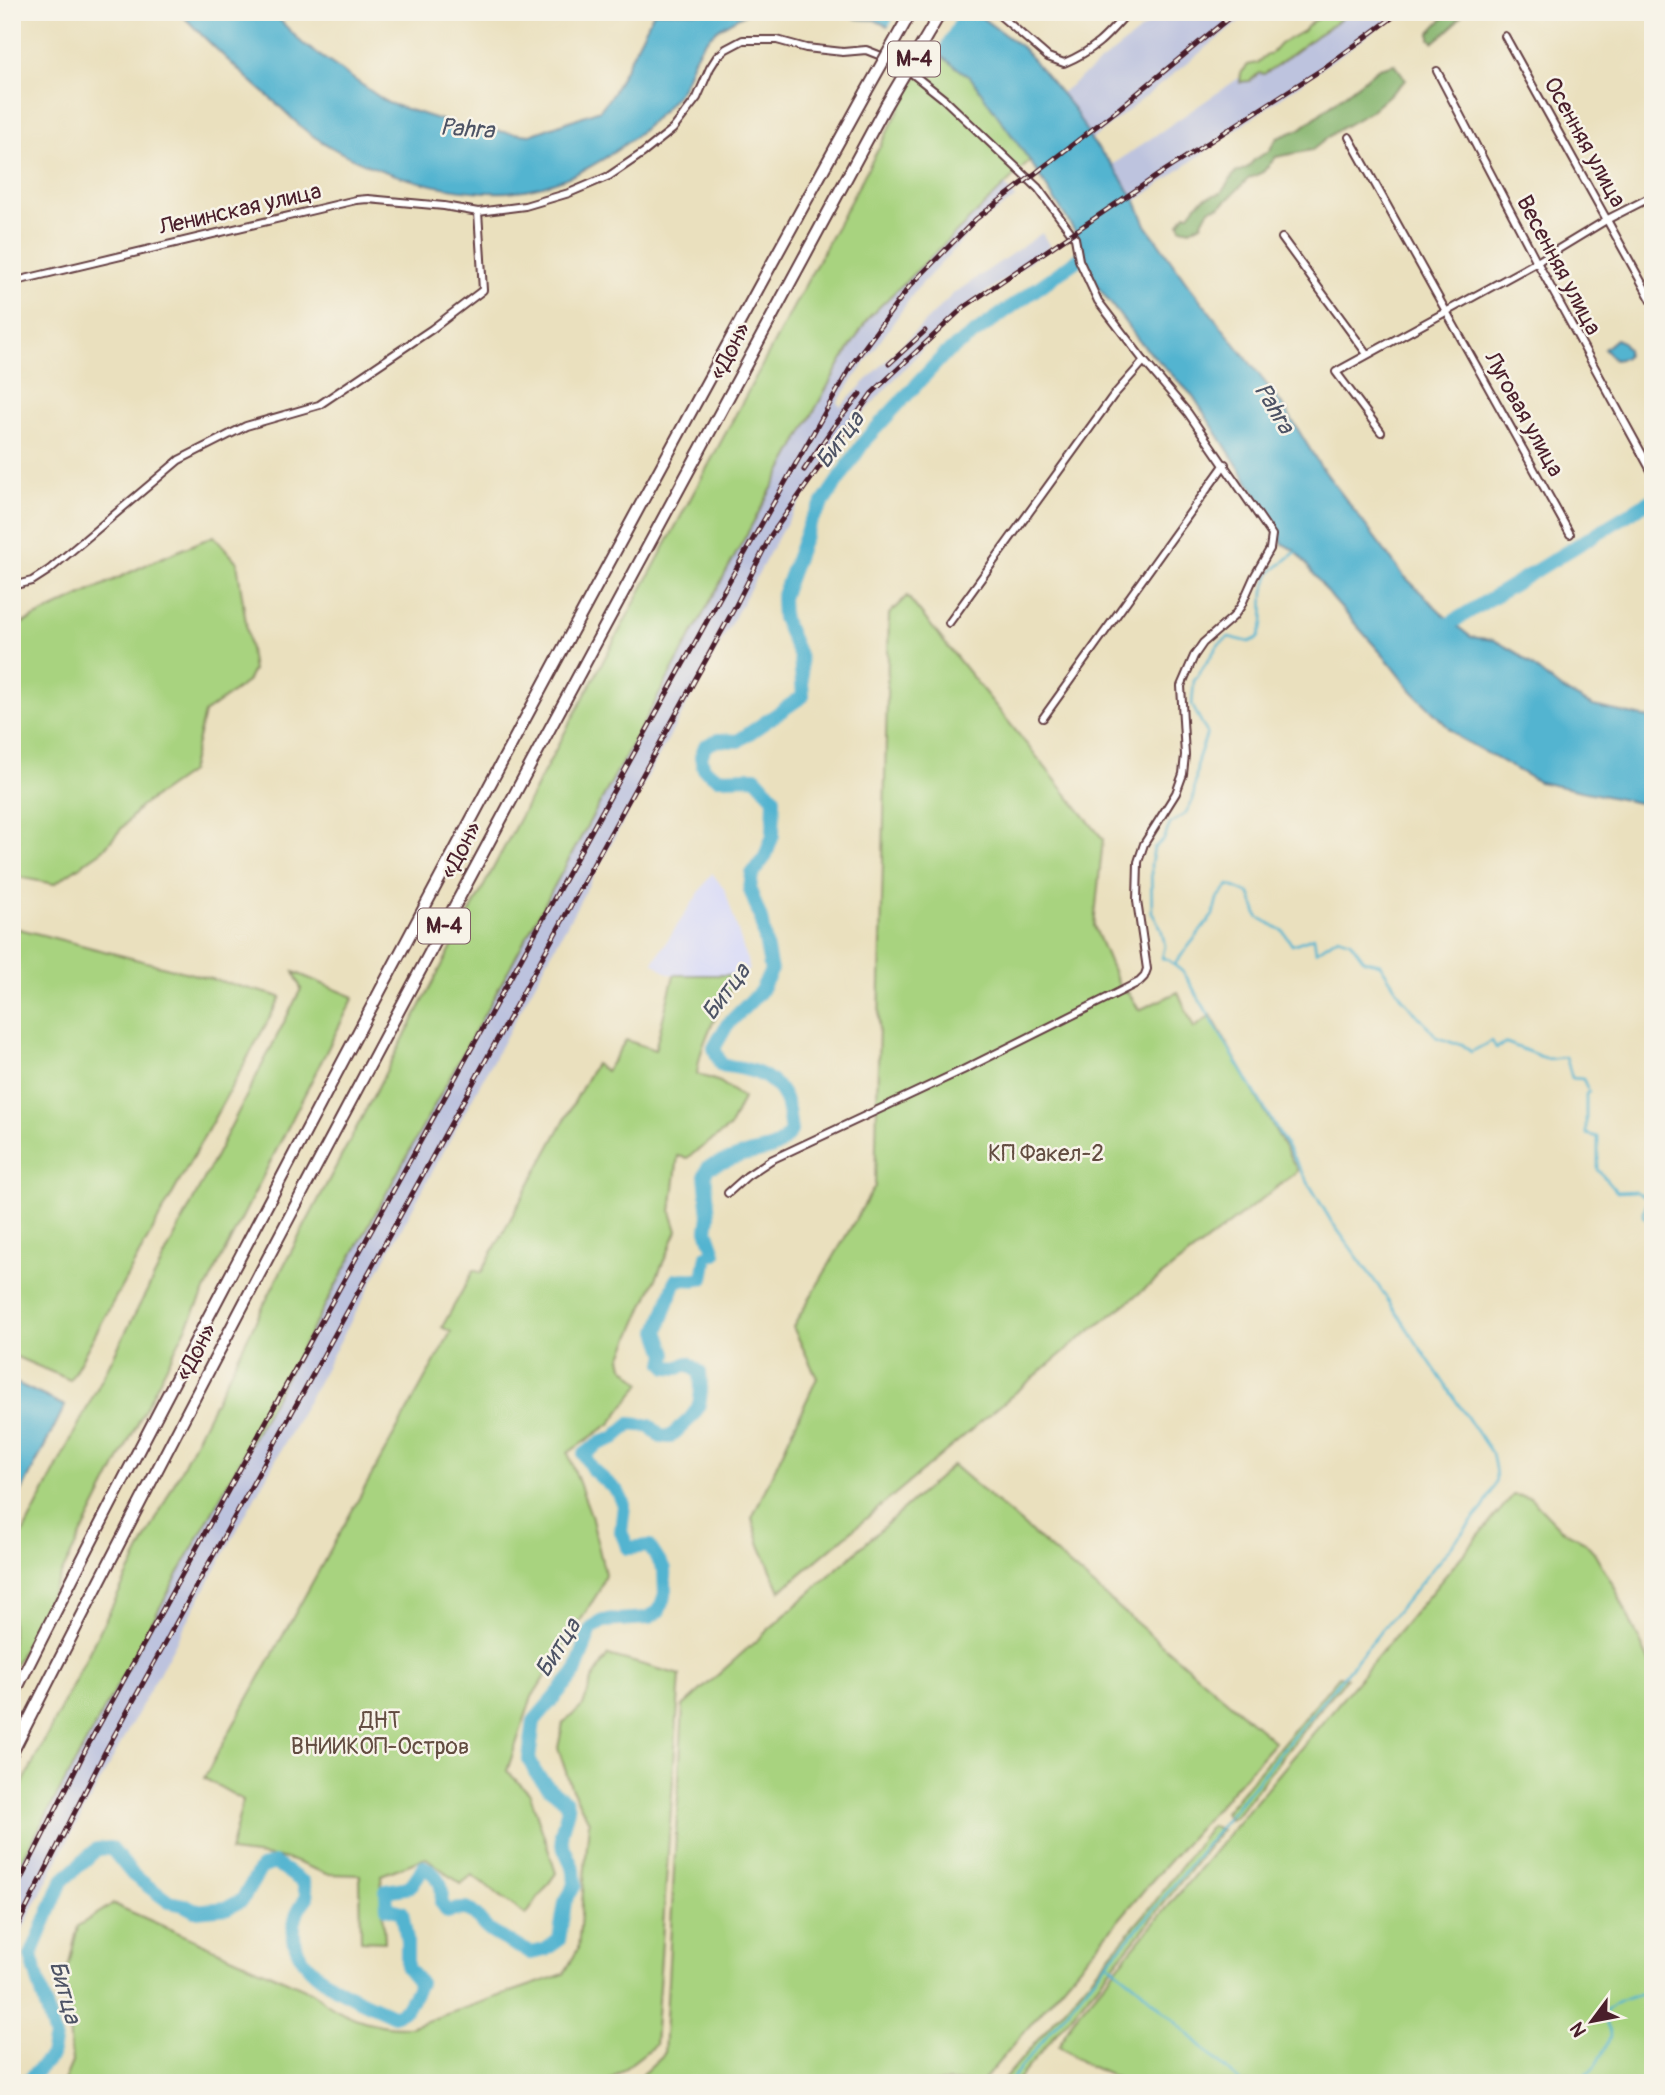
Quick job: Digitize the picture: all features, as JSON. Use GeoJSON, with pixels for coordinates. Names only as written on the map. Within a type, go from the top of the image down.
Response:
{"type":"FeatureCollection","features":[{"type":"Feature","properties":{"kind":"highway","name":"«Дон»"},"geometry":{"type":"LineString","coordinates":[[12,1698],[381,988],[737,327],[911,12]]}},
{"type":"Feature","properties":{"kind":"highway","name":"«Дон»"},"geometry":{"type":"LineString","coordinates":[[12,1753],[412,985],[887,105],[941,12]]}},
{"type":"Feature","properties":{"kind":"street"},"geometry":{"type":"LineString","coordinates":[[996,12],[1048,57],[1064,62],[1089,51],[1108,35],[1128,12]]}},
{"type":"Feature","properties":{"kind":"street","name":"Осенняя улица"},"geometry":{"type":"LineString","coordinates":[[1506,36],[1653,303]]}},
{"type":"Feature","properties":{"kind":"street","name":"Ленинская улица"},"geometry":{"type":"LineString","coordinates":[[12,282],[356,200],[444,206],[478,212],[525,206],[569,193],[609,176],[673,130],[697,98],[717,57],[743,40],[777,40],[806,48],[843,52],[866,50],[899,64],[944,99],[1038,188],[1075,238],[1079,260],[1098,300],[1188,413],[1272,535],[1270,549],[1241,606],[1233,617],[1203,643],[1181,687],[1185,755],[1183,774],[1177,793],[1144,844],[1138,862],[1137,901],[1147,969],[1139,982],[962,1070],[771,1160],[728,1193]]}},
{"type":"Feature","properties":{"kind":"street","name":"Весенняя улица"},"geometry":{"type":"LineString","coordinates":[[1437,72],[1653,474]]}},
{"type":"Feature","properties":{"kind":"street","name":"Луговая улица"},"geometry":{"type":"LineString","coordinates":[[1349,137],[1570,534]]}},
{"type":"Feature","properties":{"kind":"street"},"geometry":{"type":"LineString","coordinates":[[1381,432],[1336,372],[1653,196]]}},
{"type":"Feature","properties":{"kind":"street"},"geometry":{"type":"LineString","coordinates":[[12,586],[32,581],[50,570],[179,460],[246,426],[319,405],[432,329],[484,290],[478,212]]}},
{"type":"Feature","properties":{"kind":"street"},"geometry":{"type":"LineString","coordinates":[[1282,238],[1367,354]]}},
{"type":"Feature","properties":{"kind":"street"},"geometry":{"type":"LineString","coordinates":[[949,624],[1114,396],[1144,361]]}},
{"type":"Feature","properties":{"kind":"street"},"geometry":{"type":"LineString","coordinates":[[1044,718],[1225,464]]}},
{"type":"Feature","properties":{"kind":"shaded area"},"geometry":{"type":"Polygon","coordinates":[[[1164,12],[1251,12],[1091,140],[1074,109],[1061,93],[1164,12]]]}},
{"type":"Feature","properties":{"kind":"shaded area"},"geometry":{"type":"Polygon","coordinates":[[[1335,12],[1400,12],[1136,201],[1112,165],[1335,12]]]}},
{"type":"Feature","properties":{"kind":"shaded area"},"geometry":{"type":"Polygon","coordinates":[[[1005,185],[1016,198],[979,223],[916,290],[837,403],[841,406],[953,294],[1042,233],[1050,247],[968,305],[939,331],[843,435],[781,532],[59,1857],[12,1950],[12,1878],[841,362],[868,317],[1005,185]]]}},
{"type":"Feature","properties":{"kind":"shaded area"},"geometry":{"type":"Polygon","coordinates":[[[712,873],[725,890],[750,970],[738,975],[668,974],[653,962],[712,873]]]}},
{"type":"Feature","properties":{"kind":"green space"},"geometry":{"type":"Polygon","coordinates":[[[1331,12],[1348,12],[1264,74],[1259,73],[1250,81],[1240,82],[1241,73],[1248,65],[1257,63],[1280,44],[1331,12]]]}},
{"type":"Feature","properties":{"kind":"green space"},"geometry":{"type":"Polygon","coordinates":[[[1449,12],[1464,12],[1452,27],[1434,42],[1430,39],[1430,32],[1449,12]]]}},
{"type":"Feature","properties":{"kind":"green space"},"geometry":{"type":"Polygon","coordinates":[[[932,49],[971,78],[1030,161],[869,317],[841,362],[12,1878],[12,1805],[283,1267],[565,732],[932,49]]]}},
{"type":"Feature","properties":{"kind":"green space"},"geometry":{"type":"Polygon","coordinates":[[[1395,64],[1406,80],[1371,111],[1335,132],[1312,150],[1276,157],[1263,172],[1248,179],[1221,206],[1209,209],[1201,224],[1190,230],[1181,228],[1179,223],[1185,214],[1189,214],[1205,198],[1221,193],[1235,173],[1247,168],[1255,159],[1269,151],[1277,138],[1300,129],[1379,68],[1395,64]]]}},
{"type":"Feature","properties":{"kind":"green space"},"geometry":{"type":"Polygon","coordinates":[[[214,536],[237,562],[253,670],[247,682],[204,713],[190,772],[140,807],[103,850],[54,884],[12,876],[12,628],[154,561],[214,536]]]}},
{"type":"Feature","properties":{"kind":"green space","name":"КП Факел-2"},"geometry":{"type":"Polygon","coordinates":[[[907,596],[1103,839],[1094,926],[1121,990],[1129,993],[1139,1010],[1178,992],[1194,1028],[1211,1015],[1298,1171],[1072,1345],[780,1591],[760,1545],[752,1518],[817,1378],[793,1327],[875,1186],[889,614],[907,596]]]}},
{"type":"Feature","properties":{"kind":"green space"},"geometry":{"type":"Polygon","coordinates":[[[12,927],[281,997],[70,1380],[12,1355],[12,927]]]}},
{"type":"Feature","properties":{"kind":"green space"},"geometry":{"type":"Polygon","coordinates":[[[294,972],[354,997],[12,1671],[12,1555],[301,989],[294,972]]]}},
{"type":"Feature","properties":{"kind":"green space","name":"ДНТ ВНИИКОП-Остров"},"geometry":{"type":"Polygon","coordinates":[[[674,975],[738,975],[707,1035],[697,1074],[720,1082],[743,1098],[730,1127],[687,1158],[678,1156],[671,1212],[677,1231],[621,1358],[623,1366],[641,1383],[611,1423],[568,1453],[591,1515],[605,1574],[599,1591],[532,1697],[507,1771],[530,1794],[556,1873],[526,1915],[472,1875],[461,1884],[426,1858],[381,1875],[385,1942],[361,1941],[360,1875],[327,1874],[288,1859],[230,1852],[243,1800],[204,1778],[451,1332],[442,1327],[474,1270],[481,1273],[595,1064],[606,1071],[626,1040],[655,1050],[674,975]]]}},
{"type":"Feature","properties":{"kind":"green space"},"geometry":{"type":"Polygon","coordinates":[[[953,1465],[1275,1742],[1149,1884],[982,2082],[633,2083],[664,2054],[683,1706],[953,1465]]]}},
{"type":"Feature","properties":{"kind":"green space"},"geometry":{"type":"Polygon","coordinates":[[[1513,1495],[1530,1497],[1561,1529],[1585,1542],[1594,1552],[1616,1590],[1653,1670],[1653,2083],[1128,2083],[1085,2064],[1059,2046],[1072,2021],[1513,1495]]]}},
{"type":"Feature","properties":{"kind":"green space"},"geometry":{"type":"Polygon","coordinates":[[[608,1655],[680,1675],[655,2045],[606,2083],[63,2083],[72,2062],[65,1981],[78,1926],[113,1904],[312,1992],[334,2008],[370,2023],[409,2027],[564,1974],[578,1949],[589,1822],[571,1787],[558,1748],[563,1723],[583,1706],[592,1680],[608,1655]]]}},
{"type":"Feature","properties":{"kind":"green space"},"geometry":{"type":"Polygon","coordinates":[[[1339,1676],[1347,1678],[1236,1816],[1229,1820],[1225,1812],[1339,1676]]]}},
{"type":"Feature","properties":{"kind":"green space"},"geometry":{"type":"Polygon","coordinates":[[[1211,1826],[1221,1830],[1148,1924],[1015,2083],[1001,2083],[1151,1907],[1211,1826]]]}},
{"type":"Feature","properties":{"kind":"water","name":"Pahra"},"geometry":{"type":"Polygon","coordinates":[[[179,12],[272,12],[302,43],[388,103],[462,127],[530,135],[600,110],[613,93],[654,12],[749,12],[726,24],[706,40],[683,85],[665,109],[633,138],[605,158],[575,174],[542,186],[508,192],[484,192],[459,190],[408,179],[337,150],[300,126],[179,12]]]}},
{"type":"Feature","properties":{"kind":"water","name":"Pahra"},"geometry":{"type":"Polygon","coordinates":[[[837,12],[974,12],[1024,49],[1074,109],[1091,140],[1136,201],[1146,225],[1187,283],[1286,410],[1319,464],[1404,576],[1448,619],[1471,637],[1494,640],[1517,653],[1559,688],[1593,706],[1653,719],[1653,806],[1539,782],[1458,737],[1412,691],[1333,599],[1296,551],[1283,544],[1254,491],[1193,396],[1140,342],[1098,287],[1074,230],[1030,161],[971,78],[932,49],[875,20],[858,19],[837,12]]]}},
{"type":"Feature","properties":{"kind":"water"},"geometry":{"type":"Polygon","coordinates":[[[1616,339],[1623,342],[1627,355],[1615,360],[1604,349],[1616,339]]]}},
{"type":"Feature","properties":{"kind":"water"},"geometry":{"type":"Polygon","coordinates":[[[12,1381],[65,1406],[12,1510],[12,1381]]]}},
{"type":"Feature","properties":{"kind":"pier"},"geometry":{"type":"Polygon","coordinates":[[[897,12],[959,12],[935,55],[887,30],[897,12]]]}},
{"type":"Feature","properties":{"kind":"waterway","name":"Битца"},"geometry":{"type":"LineString","coordinates":[[26,2083],[51,2056],[55,2037],[31,1956],[62,1881],[97,1849],[111,1848],[133,1875],[169,1902],[195,1911],[227,1908],[242,1900],[261,1868],[274,1863],[303,1882],[307,1897],[297,1913],[294,1936],[299,1953],[309,1967],[341,1991],[394,2016],[407,2008],[420,1983],[407,1968],[407,1940],[402,1912],[387,1908],[386,1891],[410,1887],[424,1867],[439,1882],[442,1890],[441,1902],[448,1912],[457,1909],[470,1910],[490,1931],[531,1953],[545,1950],[559,1940],[565,1902],[575,1885],[574,1870],[562,1844],[561,1834],[568,1809],[566,1801],[550,1789],[535,1772],[529,1759],[534,1721],[575,1673],[591,1629],[603,1621],[648,1618],[659,1611],[665,1594],[664,1569],[649,1546],[628,1548],[621,1532],[624,1505],[618,1492],[593,1470],[584,1455],[598,1444],[614,1438],[630,1424],[650,1426],[660,1436],[670,1437],[696,1410],[701,1396],[700,1373],[688,1363],[678,1368],[668,1367],[664,1363],[666,1354],[658,1331],[676,1280],[703,1278],[707,1256],[715,1253],[707,1230],[709,1216],[705,1174],[708,1167],[777,1146],[791,1131],[787,1105],[779,1089],[757,1073],[721,1065],[714,1048],[727,1025],[760,992],[771,971],[761,919],[750,890],[752,874],[765,857],[773,835],[774,798],[755,777],[718,778],[704,769],[701,757],[705,746],[718,740],[738,741],[803,696],[800,657],[783,618],[782,598],[810,522],[866,439],[944,355],[1091,250]]}},
{"type":"Feature","properties":{"kind":"waterway"},"geometry":{"type":"LineString","coordinates":[[1436,632],[1653,499]]}},
{"type":"Feature","properties":{"kind":"waterway"},"geometry":{"type":"LineString","coordinates":[[1008,2083],[1152,1912],[1483,1508],[1495,1482],[1496,1471],[1492,1454],[1331,1221],[1184,973],[1162,958],[1165,946],[1161,928],[1152,913],[1151,864],[1154,848],[1164,839],[1170,824],[1185,814],[1193,800],[1198,759],[1207,733],[1192,705],[1194,681],[1219,644],[1229,637],[1249,642],[1258,638],[1263,624],[1264,591],[1270,573],[1297,551]]}},
{"type":"Feature","properties":{"kind":"waterway"},"geometry":{"type":"LineString","coordinates":[[1174,965],[1213,915],[1217,899],[1229,885],[1250,894],[1258,917],[1283,931],[1292,945],[1314,937],[1316,952],[1338,937],[1350,941],[1364,960],[1380,964],[1403,999],[1437,1037],[1462,1044],[1471,1052],[1492,1041],[1496,1048],[1507,1043],[1547,1059],[1566,1057],[1572,1078],[1583,1079],[1589,1092],[1586,1094],[1586,1134],[1598,1137],[1598,1170],[1617,1192],[1635,1191],[1648,1199],[1643,1216],[1653,1225]]}},
{"type":"Feature","properties":{"kind":"waterway"},"geometry":{"type":"LineString","coordinates":[[1108,1963],[1138,1987],[1241,2083]]}},
{"type":"Feature","properties":{"kind":"waterway"},"geometry":{"type":"LineString","coordinates":[[1563,2083],[1586,2074],[1598,2063],[1610,2036],[1605,2018],[1607,2010],[1626,1999],[1653,1993]]}},
{"type":"Feature","properties":{"kind":"waterway"},"geometry":{"type":"LineString","coordinates":[[1472,2083],[1479,2078],[1498,2083]]}},
{"type":"Feature","properties":{"kind":"railway"},"geometry":{"type":"LineString","coordinates":[[12,1897],[88,1745],[719,599],[853,363],[909,287],[976,219],[1116,111],[1236,12]]}},
{"type":"Feature","properties":{"kind":"railway"},"geometry":{"type":"LineString","coordinates":[[12,1937],[104,1754],[735,607],[771,535],[872,393],[964,307],[1158,175],[1324,68],[1400,12]]}},
{"type":"Feature","properties":{"kind":"railway"},"geometry":{"type":"LineString","coordinates":[[889,364],[925,331]]}},
{"type":"Feature","properties":{"kind":"railway"},"geometry":{"type":"LineString","coordinates":[[804,470],[860,394]]}}]}
